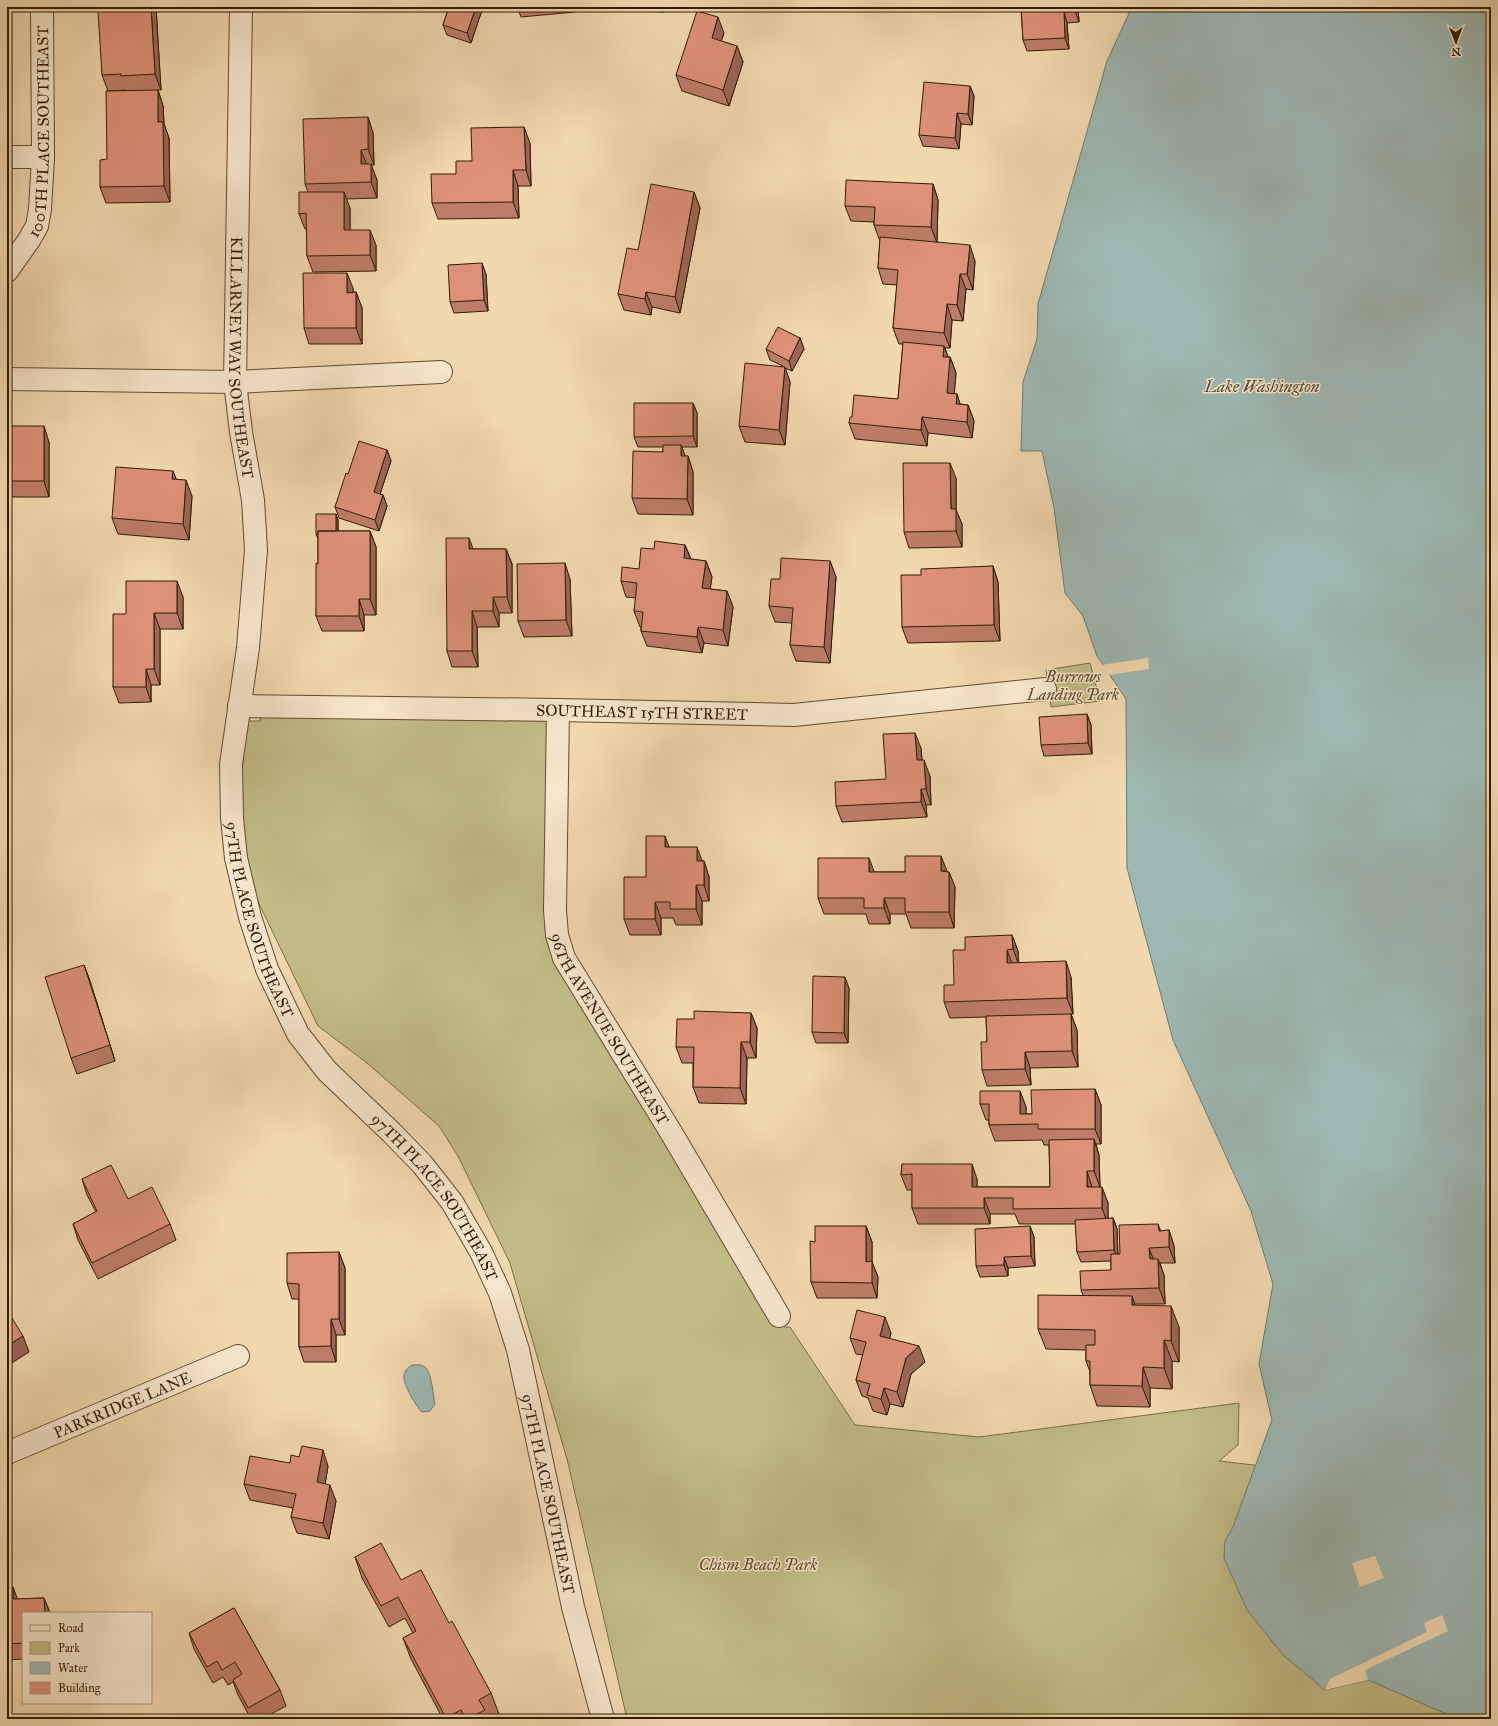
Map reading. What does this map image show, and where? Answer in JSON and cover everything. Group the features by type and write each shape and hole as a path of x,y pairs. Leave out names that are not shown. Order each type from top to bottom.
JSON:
{"street":[{"name":"100TH PLACE SOUTHEAST","path":"7,271 29,240 36,226 40,209 43,157 42,7"},
{"name":"KILLARNEY WAY SOUTHEAST","path":"239,706 248,648 256,550 253,500 235,382 241,7"},
{"path":"7,157 43,157"},
{"path":"7,379 235,382 441,372"},
{"name":"SOUTHEAST 15TH STREET","path":"239,706 794,715 1045,689"},
{"name":"97TH PLACE SOUTHEAST","path":"239,706 231,764 232,818 236,858 250,917 267,969 298,1034 326,1071 412,1154 452,1202 481,1252 500,1293 518,1350 573,1608 603,1719"},
{"name":"96TH AVENUE SOUTHEAST","path":"558,710 555,910 557,935 564,958 571,972 672,1134 779,1316"},
{"name":"PARKRIDGE LANE","path":"7,1453 238,1356"}],"green space":[{"name":"Burrows Landing Park","path":"1090,663 1100,701 1051,707 1046,670"},
{"name":"Chism Beach Park","path":"261,710 558,710 557,935 784,1327 790,1327 855,1425 979,1437 1239,1403 1238,1445 1219,1461 1262,1466 1491,1719 627,1719 567,1459 510,1263 458,1156 439,1126 367,1063 318,1026 236,856 246,721 260,721"}],"water":[{"name":"Lake Washington","path":"1132,7 1491,7 1491,1719 1458,1719 1368,1680 1325,1690 1283,1655 1247,1610 1224,1558 1225,1541 1233,1527 1272,1420 1259,1364 1273,1284 1251,1211 1173,1040 1127,868 1126,699 1097,656 1083,616 1065,593 1054,508 1042,451 1021,451 1023,382 1037,339 1038,304 1107,61"},
{"path":"412,1365 425,1367 429,1374 435,1404 430,1411 422,1412 420,1410 405,1383 405,1372"}],"pier":[{"path":"1148,658 1149,669 1108,675 1101,665"},
{"path":"1375,1556 1384,1578 1360,1587 1352,1563"},
{"path":"1442,1615 1448,1631 1365,1670 1368,1680 1325,1690 1330,1679 1427,1632 1424,1623"}],"building":[{"path":"103,7 151,7 155,74 121,76 121,74 102,75 98,11 103,11"},
{"path":"449,7 476,7 467,33 443,25"},
{"path":"1021,7 1075,7 1075,11 1064,12 1065,38 1023,40"},
{"path":"697,11 718,17 712,38 737,46 723,90 676,75"},
{"path":"924,82 970,86 968,114 957,113 955,138 919,135"},
{"path":"158,90 158,122 163,122 164,186 100,187 100,160 107,159 106,91"},
{"path":"368,117 368,149 361,150 361,164 371,164 371,182 305,184 303,119"},
{"path":"524,127 526,170 513,170 513,202 432,203 431,174 456,174 456,161 472,161 471,128"},
{"path":"846,180 933,184 931,227 874,225 875,207 845,206"},
{"path":"651,184 694,192 675,297 646,292 645,299 618,294 627,248 638,250"},
{"path":"299,192 344,192 344,230 370,230 370,255 307,256 306,213 299,214"},
{"path":"880,237 970,245 967,274 960,274 957,305 947,304 944,333 893,328 898,270 878,268"},
{"path":"482,263 484,300 450,302 448,265"},
{"path":"303,273 347,273 347,293 356,292 356,328 304,328"},
{"path":"778,327 800,338 789,361 766,349"},
{"path":"903,342 944,346 943,357 950,357 947,393 957,394 956,404 968,405 967,422 922,417 921,430 849,423 850,417 852,417 854,395 898,399"},
{"path":"745,363 785,367 779,430 739,426"},
{"path":"634,403 693,403 693,436 634,437"},
{"path":"7,426 44,426 44,481 7,481"},
{"path":"359,441 387,450 374,492 383,495 375,520 335,507 346,473 348,474"},
{"path":"663,445 681,445 681,456 688,456 687,499 632,498 633,451 663,452"},
{"path":"903,463 950,463 951,509 956,509 956,531 904,532"},
{"path":"116,467 173,471 172,479 186,480 183,524 112,518"},
{"path":"316,514 336,514 336,531 318,531 318,534 316,534"},
{"path":"318,531 370,531 370,599 359,599 359,616 316,616 316,563 318,564"},
{"path":"446,538 469,538 469,549 506,549 507,597 493,597 493,611 472,611 472,651 447,651"},
{"path":"655,541 685,545 684,558 706,561 702,588 727,591 723,630 698,627 697,637 641,631 643,612 634,611 637,583 621,581 622,567 639,569 641,548 654,549"},
{"path":"781,558 830,561 824,647 790,645 793,608 769,606 771,579 780,579"},
{"path":"565,563 566,620 518,621 517,564"},
{"path":"993,566 994,625 902,627 901,575 921,575 921,569"},
{"path":"126,581 177,581 177,613 154,613 154,669 146,669 146,687 113,687 113,614 126,614"},
{"path":"1087,714 1088,743 1041,745 1039,717"},
{"path":"915,733 917,760 924,760 926,789 921,789 921,802 836,806 835,782 886,779 883,734"},
{"path":"646,836 665,836 665,847 697,847 697,861 704,861 704,885 696,885 696,909 670,909 670,902 655,902 655,919 624,919 624,877 646,877"},
{"path":"905,856 941,856 941,871 949,872 949,912 905,912 905,898 884,898 884,908 864,908 864,898 818,898 818,858 869,858 869,872 905,872"},
{"path":"1012,935 1013,949 1007,950 1007,963 1066,961 1067,998 944,1002 944,985 954,985 953,950 965,950 965,937"},
{"path":"84,965 110,1045 71,1058 45,977"},
{"path":"813,976 845,977 844,1033 812,1032"},
{"path":"694,1011 751,1013 750,1042 741,1042 740,1088 693,1087 694,1047 676,1047 677,1019 694,1019"},
{"path":"1071,1014 1072,1051 1025,1052 1025,1069 982,1070 981,1042 987,1042 986,1016"},
{"path":"1095,1089 1095,1129 1038,1129 1038,1124 989,1125 989,1104 980,1104 980,1091 1020,1091 1020,1114 1032,1114 1031,1090"},
{"path":"1094,1139 1094,1171 1087,1171 1087,1187 1102,1187 1102,1208 1013,1209 1013,1198 984,1198 984,1208 912,1208 912,1174 901,1175 902,1164 972,1164 972,1187 1050,1187 1049,1140"},
{"path":"111,1165 128,1199 152,1187 170,1224 92,1263 73,1224 97,1211 82,1179"},
{"path":"1113,1218 1114,1250 1077,1252 1075,1220"},
{"path":"1158,1224 1159,1231 1169,1230 1169,1247 1149,1248 1150,1259 1158,1259 1159,1288 1081,1290 1080,1271 1111,1270 1111,1254 1120,1254 1119,1225"},
{"path":"815,1226 866,1226 866,1262 872,1261 872,1283 811,1282 810,1241 815,1242"},
{"path":"1030,1226 1031,1256 1004,1257 1004,1265 976,1266 975,1229"},
{"path":"339,1252 339,1319 331,1319 331,1346 299,1347 299,1284 287,1283 287,1253"},
{"path":"1038,1295 1132,1296 1132,1305 1171,1306 1171,1341 1164,1340 1164,1368 1143,1367 1142,1386 1090,1385 1090,1361 1086,1361 1086,1345 1095,1345 1095,1330 1038,1329"},
{"path":"857,1310 885,1317 880,1336 919,1346 906,1358 897,1392 884,1388 881,1399 867,1395 870,1384 856,1380 866,1342 850,1338"},
{"path":"8,1312 23,1336 7,1346 7,1313"},
{"path":"302,1446 323,1450 317,1482 330,1485 323,1523 291,1517 296,1494 244,1484 250,1456 290,1463 291,1455 299,1457"},
{"path":"381,1543 401,1580 421,1570 449,1623 452,1621 491,1693 479,1700 485,1710 467,1719 461,1710 446,1718 403,1638 416,1631 398,1597 381,1606 355,1557"},
{"path":"7,1587 13,1587 13,1599 44,1598 45,1612 22,1612 22,1643 7,1644"},
{"path":"234,1608 280,1690 248,1708 233,1680 242,1674 235,1662 222,1670 217,1661 207,1667 189,1633"}]}
